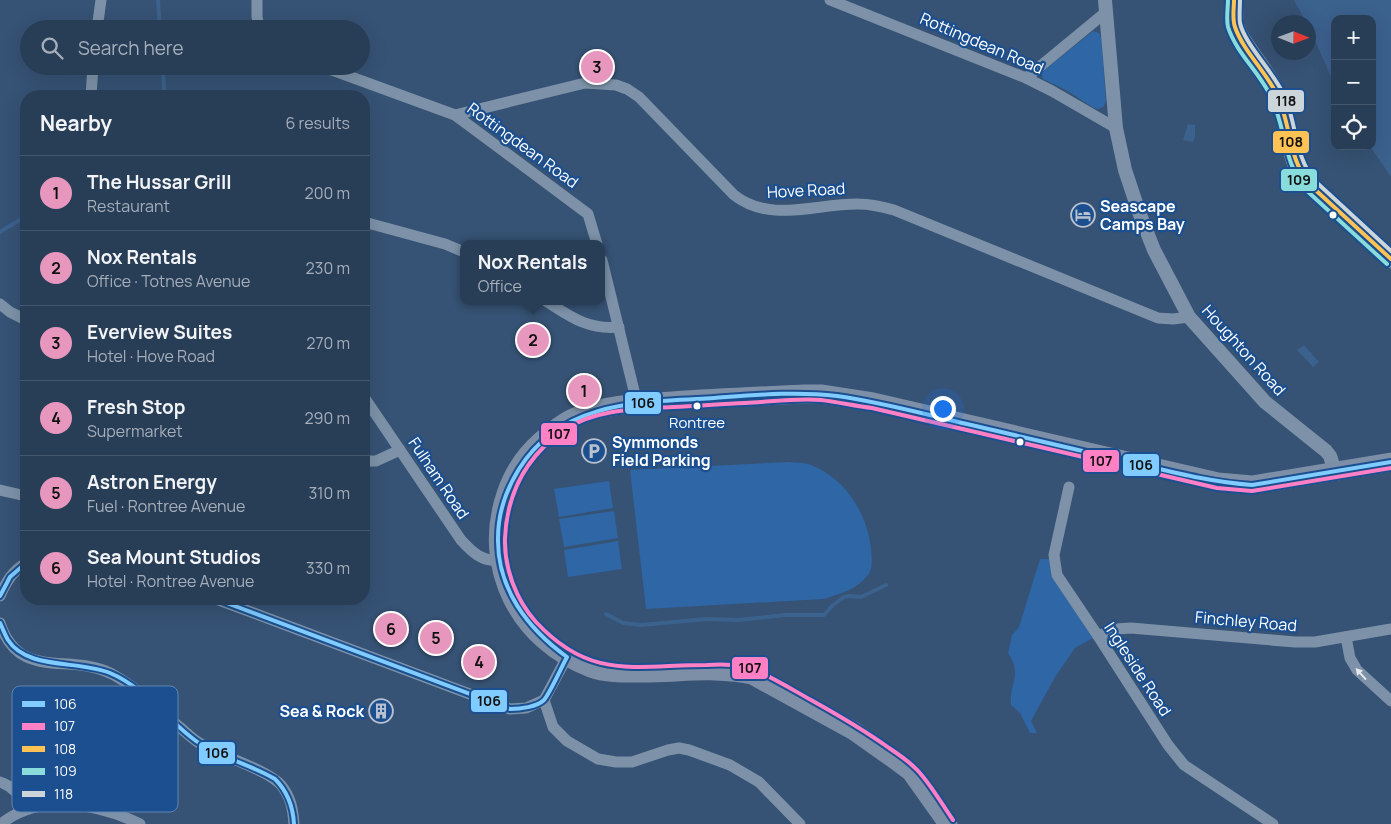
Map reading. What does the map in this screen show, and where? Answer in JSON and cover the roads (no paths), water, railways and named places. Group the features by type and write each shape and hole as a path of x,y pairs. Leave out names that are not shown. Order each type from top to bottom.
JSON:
{"main road":[{"path":"1234,0 1234,24 1238,34 1273,87 1280,101 1300,173 1310,185 1391,259"},
{"path":"948,824 911,772 854,731 752,675 734,671 713,670 622,673 592,668 568,658 539,636 513,602 505,584 497,542 503,503 516,472 527,455 553,430 574,417 595,410 636,404 821,394 882,404 1218,482 1252,485 1391,462"}],"street":[{"path":"98,20 101,0"},
{"path":"256,0 258,20"},
{"name":"Rottingdean Road","path":"830,0 1026,78 1052,90 1116,128"},
{"path":"1026,78 1105,6"},
{"name":"Houghton Road","path":"1105,6 1116,128 1125,170 1138,212 1154,250 1189,317 1266,402 1326,451 1330,456 1334,471"},
{"path":"91,90 92,75"},
{"name":"Rottingdean Road","path":"346,75 455,115 588,214 596,240"},
{"name":"Hove Road","path":"455,115 585,83 628,89 639,97 744,203 770,211 859,204 894,210 1158,318 1189,317"},
{"path":"370,224 446,244 460,250"},
{"path":"605,272 636,404"},
{"path":"0,304 20,317"},
{"path":"553,305 584,324 619,327"},
{"name":"Fulham Road","path":"370,406 461,540 474,554 487,560 499,560"},
{"path":"370,461 376,461 400,450"},
{"name":"Ingleside Road","path":"1068,487 1054,555 1054,566 1057,575 1168,745 1184,765 1273,824"},
{"path":"0,490 20,495"},
{"path":"0,596 12,573 20,567"},
{"path":"232,605 510,709 526,708 544,700 568,658"},
{"path":"0,623 7,640 23,656 35,661 94,666 132,686"},
{"name":"Finchley Road","path":"1098,636 1116,629 1131,628 1295,642 1315,642 1391,629"},
{"path":"1346,637 1350,658 1357,670 1391,701"},
{"path":"544,700 553,727 567,741 598,759 632,762 668,750 679,748 689,750 730,766 759,782 800,824"},
{"path":"178,726 198,743 273,778 288,795 292,806 294,824"},
{"path":"0,782 12,788"},
{"path":"1,824 21,812"},
{"path":"110,812 140,824"}],"waterway":[{"path":"158,0 159,20"},
{"path":"163,75 164,90"},
{"path":"0,232 20,220"},
{"path":"606,614 623,623 642,625 706,619 738,620 785,615 824,615 844,597 861,597 886,585"}],"place":[{"name":"Everview Suites","path":"597,67"},
{"name":"Seascape Camps Bay","path":"1083,215"},
{"name":"Nox Rentals","path":"533,340"},
{"name":"The Hussar Grill","path":"584,391"},
{"name":"Rontree","path":"697,406"},
{"name":"Symmonds Field Parking","path":"594,451"},
{"name":"Sea Mount Studios","path":"391,629"},
{"name":"Astron Energy","path":"436,638"},
{"name":"Fresh Stop","path":"479,662"},
{"name":"Sea & Rock","path":"381,711"}]}
